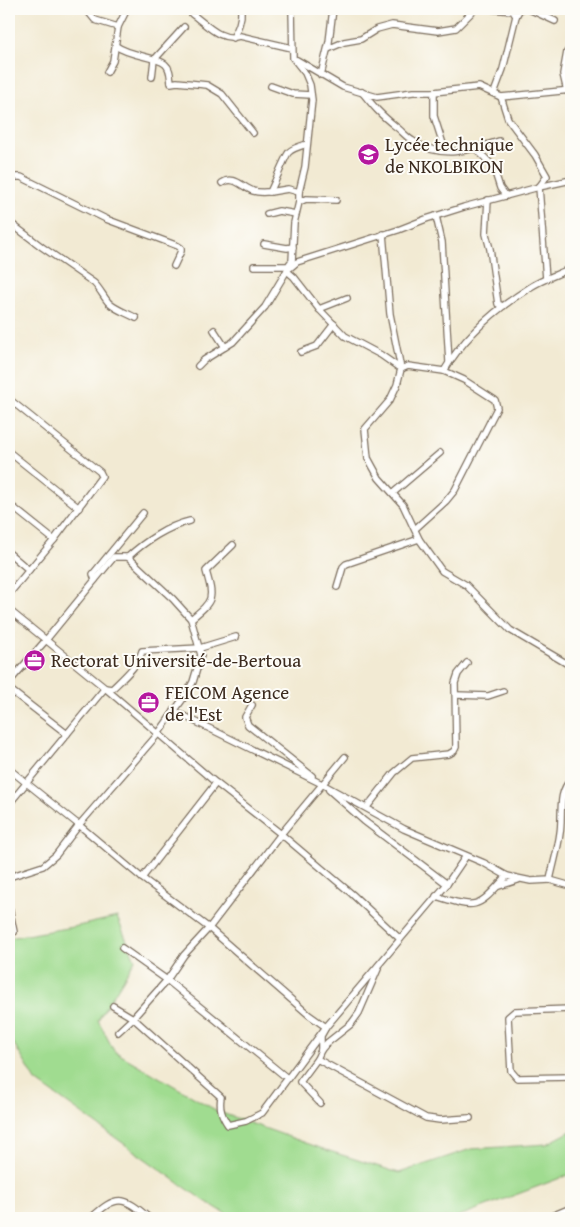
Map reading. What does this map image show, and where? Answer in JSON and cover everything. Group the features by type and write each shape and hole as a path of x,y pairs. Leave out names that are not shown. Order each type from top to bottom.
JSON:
{"street":[{"path":"86,9 94,20 118,27"},
{"path":"107,72 113,61 118,27 127,9"},
{"path":"233,38 239,27 242,15 241,9"},
{"path":"198,366 204,360 233,342 265,306 292,262 294,223 312,118 310,85 305,73 293,58 292,9"},
{"path":"321,75 328,48 333,9"},
{"path":"328,48 361,38 377,29 392,24 438,31 456,28 475,9"},
{"path":"491,9 513,11 516,16"},
{"path":"494,93 503,69 516,16 520,9"},
{"path":"529,9 555,21"},
{"path":"192,14 218,35 233,38 240,36 292,48"},
{"path":"152,77 154,60 184,27"},
{"path":"116,46 128,53 160,61 166,65 170,72 171,83 207,85 222,94 253,133"},
{"path":"293,58 342,87 377,97 412,92 434,92 479,87 501,97 516,94 569,91 563,74 567,52 571,51"},
{"path":"271,86 293,94 311,95"},
{"path":"362,92 376,111 412,140 432,150 453,152 499,141"},
{"path":"434,92 434,116 443,144 441,151"},
{"path":"501,97 508,119 535,155 546,176 539,187 546,279"},
{"path":"270,192 281,170 286,154 307,144"},
{"path":"476,148 493,166 500,188 506,196"},
{"path":"9,180 14,177 21,177 106,218 178,246 181,248 181,252 174,266"},
{"path":"222,183 227,180 233,180 253,191 270,192 288,189 299,192"},
{"path":"286,271 296,262 436,216 488,200 571,180"},
{"path":"299,202 306,200 336,200"},
{"path":"488,200 486,234 498,304 503,306"},
{"path":"268,214 279,211 296,214"},
{"path":"436,216 442,242 449,362"},
{"path":"9,222 94,283 101,289 108,302 113,306 136,318"},
{"path":"384,234 390,314 401,369 397,386 390,400 365,429 368,458 379,478 403,505 419,540 442,571 466,585 510,630 571,666"},
{"path":"264,244 288,248 293,247"},
{"path":"254,266 288,266 292,262"},
{"path":"444,371 449,362 474,332 494,312 529,288 571,268"},
{"path":"286,271 294,277 319,309 345,336 381,355 401,369"},
{"path":"319,309 347,298"},
{"path":"301,352 317,346 334,324"},
{"path":"214,330 225,347"},
{"path":"401,369 408,366 444,371 481,390 495,400 497,408 455,490 415,529"},
{"path":"9,400 100,472 102,476 54,540 9,594"},
{"path":"9,452 79,508"},
{"path":"393,493 440,453"},
{"path":"9,504 54,540"},
{"path":"95,580 93,574 143,513"},
{"path":"9,682 114,557 128,557 137,549 178,524 190,521"},
{"path":"337,587 346,564 419,540"},
{"path":"191,619 207,606 212,592 206,571 233,545"},
{"path":"9,553 29,570"},
{"path":"9,877 43,866 56,855 79,825 158,734 193,682 201,655 191,619 173,599 128,557"},
{"path":"9,610 105,688 216,783 281,834 352,894 400,939"},
{"path":"105,688 112,689 127,674 142,652 200,648 236,637"},
{"path":"367,807 405,762 412,758 449,754 454,751 456,747 455,683 467,662"},
{"path":"9,804 105,688"},
{"path":"9,689 66,734"},
{"path":"456,695 488,696 503,691"},
{"path":"252,705 245,717 248,725 322,784 364,821 446,884"},
{"path":"174,711 367,807 404,829 484,862 506,876 518,880 550,880 571,886"},
{"path":"118,1032 167,980 184,955 209,928 281,834 345,757"},
{"path":"9,769 142,878 209,928 326,1028"},
{"path":"550,880 560,835 563,792 571,780"},
{"path":"142,878 216,783"},
{"path":"112,1006 133,1018 221,1097 219,1106 228,1126 246,1121 262,1113 326,1028 446,884 466,856"},
{"path":"436,896 474,905 483,901 506,876"},
{"path":"497,887 518,880"},
{"path":"9,907 14,932"},
{"path":"321,1050 351,1024 359,1013 376,973 400,939"},
{"path":"122,948 167,980 287,1078"},
{"path":"571,1010 515,1011 508,1017 511,1071 517,1078 571,1077"},
{"path":"320,1102 300,1082 318,1059 321,1050 321,1036 326,1028"},
{"path":"318,1059 426,1118 440,1120 470,1118"},
{"path":"91,1218 111,1202 120,1200 131,1204 148,1218"},
{"path":"547,1218 571,1208"}],"green space":[{"path":"117,917 135,960 98,1020 114,1051 219,1112 323,1149 399,1173 471,1149 547,1144 571,1131 571,1174 454,1218 306,1218 301,1211 284,1218 233,1218 200,1198 36,1081 14,1044 9,1041 9,938"}],"place":[{"name":"Lycée technique de NKOLBIKON","path":"369,155"},
{"name":"Rectorat Université-de-Bertoua","path":"35,660"},
{"name":"FEICOM Agence de l'Est","path":"149,703"}]}
